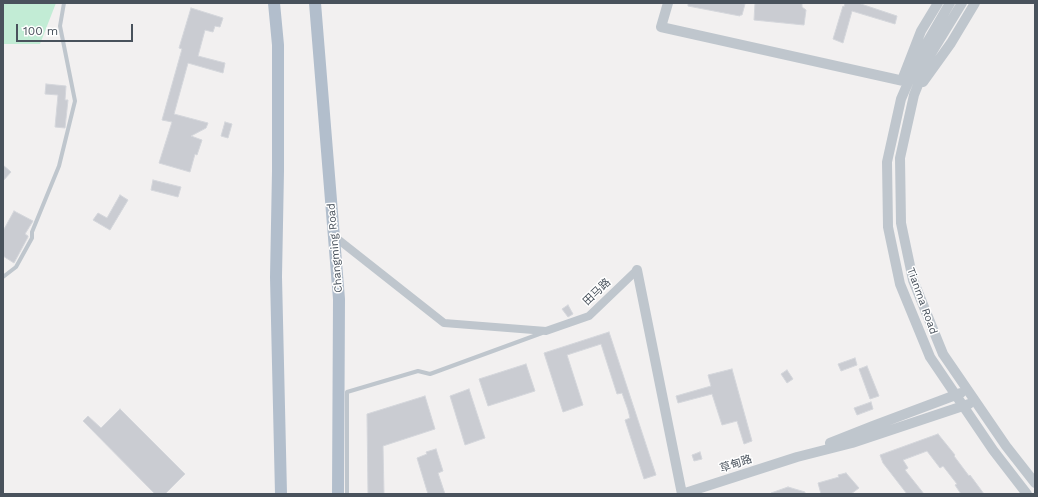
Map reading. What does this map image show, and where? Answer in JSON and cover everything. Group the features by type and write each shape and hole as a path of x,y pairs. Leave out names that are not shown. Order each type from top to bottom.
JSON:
{"main road":[{"path":"274,3 278,45 276,277 281,494"},
{"name":"Changming Road","path":"314,3 340,299 338,494"}],"street":[{"path":"668,3 661,27 905,81 921,31 938,3"},
{"name":"Tianma Road","path":"950,3 905,81 887,162 888,227 900,284 930,357 994,450 1027,494"},
{"name":"Tianma Road","path":"962,3 929,57 914,95 900,158 901,223 913,280 943,354 1006,446 1035,484"},
{"path":"914,95 952,43 975,3"},
{"path":"335,237 444,323 546,331"},
{"path":"637,270 682,494"},
{"name":"田马路","path":"546,331 589,316 637,270"},
{"path":"797,457 856,432 968,390"},
{"path":"797,457 852,443 976,402"},
{"name":"草甸路","path":"682,494 797,457"}],"lane":[{"path":"3,277 16,267 32,238 32,232 59,166 75,101 60,26 64,3"},
{"path":"347,494 347,392 418,371 430,374 546,331"}],"green space":[{"path":"3,3 56,3 40,44 3,44"}],"building":[{"path":"688,3 745,4 742,15 740,16 688,6"},
{"path":"755,3 802,3 802,7 806,10 804,25 754,20"},
{"path":"845,3 858,3 897,16 895,24 852,11 843,43 833,39"},
{"path":"191,8 223,18 220,27 215,26 213,32 205,30 198,56 225,63 223,73 188,63 174,114 208,123 206,128 191,136 202,140 197,155 195,154 190,172 159,163 172,122 162,120 182,49 179,48"},
{"path":"46,84 66,86 65,100 68,100 65,128 55,127 58,95 45,94"},
{"path":"225,122 232,124 228,138 221,136"},
{"path":"3,165 11,172 3,181"},
{"path":"153,180 181,187 178,197 151,190"},
{"path":"120,195 128,200 110,230 93,220 98,213 107,218"},
{"path":"14,211 33,221 25,234 28,237 14,263 3,256 3,231"},
{"path":"568,305 573,314 568,317 562,309"},
{"path":"609,332 656,475 644,479 625,420 630,418 628,410 622,393 617,394 601,344 567,355 583,405 563,412 544,353"},
{"path":"855,358 857,365 841,371 838,364"},
{"path":"526,364 535,391 488,406 479,379"},
{"path":"867,366 879,396 870,399 859,369"},
{"path":"732,369 752,441 744,444 737,421 722,425 712,394 678,403 676,396 711,386 708,375"},
{"path":"787,370 793,379 787,383 781,374"},
{"path":"469,389 485,438 465,445 450,396"},
{"path":"425,396 435,429 383,446 384,494 368,494 367,414"},
{"path":"871,402 873,409 857,415 854,408"},
{"path":"120,409 185,474 165,494 155,494 83,421 88,416 101,428"},
{"path":"938,434 984,494 961,494 955,485 957,484 943,466 940,468 927,451 903,460 908,468 905,470 924,494 907,494 883,463 880,455"},
{"path":"436,449 443,471 438,473 445,494 428,494 417,458 427,454 426,452"},
{"path":"700,452 702,459 694,461 692,455"},
{"path":"846,473 859,488 851,494 821,494 818,483 839,477 838,475"},
{"path":"788,487 805,492 805,494 771,494 771,493"}]}
